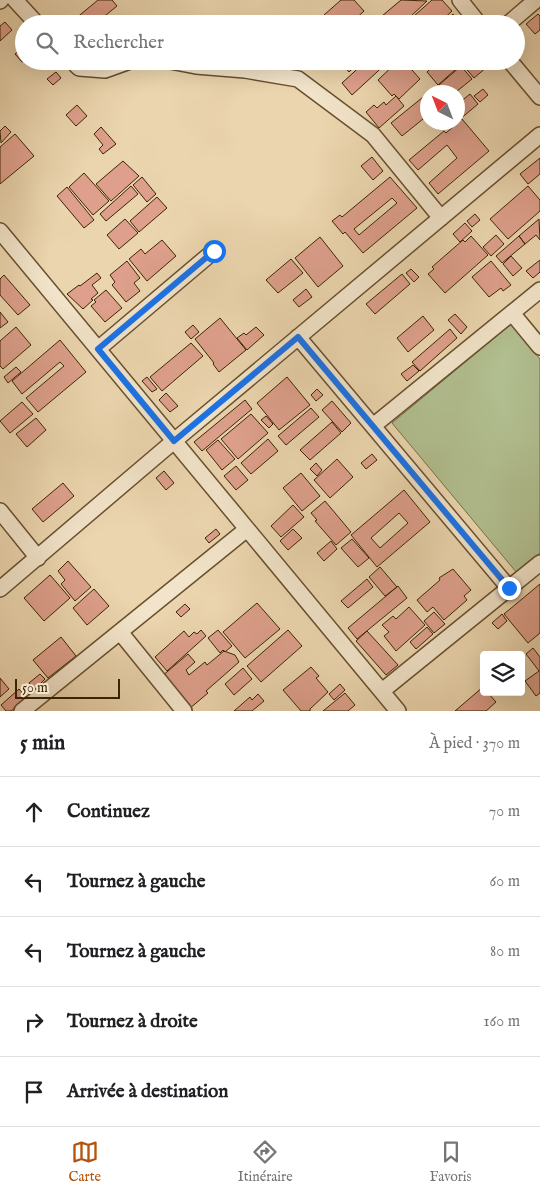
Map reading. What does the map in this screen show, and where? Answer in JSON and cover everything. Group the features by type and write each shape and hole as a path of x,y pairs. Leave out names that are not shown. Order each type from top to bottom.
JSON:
{"street":[{"path":"15,0 29,15"},
{"path":"460,0 472,15"},
{"path":"518,15 536,0"},
{"path":"245,70 298,79 374,135 441,218"},
{"path":"518,70 540,97"},
{"path":"0,589 540,135"},
{"path":"0,231 398,711"},
{"path":"98,349 214,251"},
{"path":"373,426 540,290"},
{"path":"512,313 540,347"},
{"path":"298,337 509,588"},
{"path":"0,512 38,558"},
{"path":"22,711 247,529"},
{"path":"382,691 540,562"},
{"path":"120,632 184,711"}],"green space":[{"path":"511,324 540,359 540,553 517,573 392,423"}],"building":[{"path":"98,0 112,0 117,6 106,15 80,15"},
{"path":"341,0 354,0 364,11 360,15 324,15"},
{"path":"401,0 427,1 412,15 383,15"},
{"path":"432,0 442,0 452,11 448,15 415,15"},
{"path":"538,14 540,16 540,30 535,34 526,24"},
{"path":"5,22 12,30 0,41 0,26"},
{"path":"356,70 379,70 352,95 342,83"},
{"path":"389,70 412,70 420,79 399,99 394,94 392,96 378,80"},
{"path":"429,70 455,70 438,85 427,72"},
{"path":"456,70 464,70 472,79 465,85 439,85"},
{"path":"467,70 483,70 474,78"},
{"path":"56,72 61,78 53,85 47,79"},
{"path":"483,89 488,95 480,102 474,96"},
{"path":"470,94 478,104 465,115 465,98"},
{"path":"396,96 404,106 379,128 366,112 374,105 377,108 384,102 386,105"},
{"path":"420,99 420,121 402,136 391,123"},
{"path":"77,105 87,116 76,126 66,115"},
{"path":"465,123 489,151 438,194 429,183 457,158 447,145 418,170 409,160 444,131 446,133 449,130 465,130"},
{"path":"5,126 11,132 1,143 0,131"},
{"path":"101,127 116,144 103,154 99,149 103,145 94,134"},
{"path":"15,134 34,156 0,184 0,147"},
{"path":"372,157 383,171 373,180 361,166"},
{"path":"540,158 540,174 528,184 520,174"},
{"path":"123,161 139,176 111,201 96,184"},
{"path":"84,173 109,201 93,215 69,187"},
{"path":"142,177 156,194 147,202 133,185"},
{"path":"390,177 417,208 363,253 345,232 343,234 332,221 340,215 342,217","holes":["392,198 397,203 359,235 354,229"]},
{"path":"131,186 138,194 106,221 100,214"},
{"path":"528,186 540,200 540,211 508,239 490,219"},
{"path":"67,187 94,220 84,228 57,196"},
{"path":"157,197 167,208 139,232 130,221"},
{"path":"475,214 480,220 472,227 467,221"},
{"path":"125,219 138,233 119,249 107,235"},
{"path":"539,219 540,240 536,235 525,244 519,236"},
{"path":"465,223 472,231 460,242 453,234"},
{"path":"496,235 504,244 491,256 483,247"},
{"path":"471,236 488,255 445,293 428,274 434,269 432,267 463,240 465,242"},
{"path":"519,236 525,244 502,263 496,256"},
{"path":"320,237 343,266 318,287 295,258"},
{"path":"162,240 176,256 147,281 129,259 141,249 145,254"},
{"path":"511,256 522,268 513,276 503,264"},
{"path":"291,259 303,273 278,293 266,280"},
{"path":"540,260 540,272 533,278 526,271"},
{"path":"127,261 140,278 134,283 140,291 126,302 112,285 115,282 110,275"},
{"path":"491,261 511,285 503,291 501,288 489,297 472,277"},
{"path":"411,269 419,277 414,282 406,273"},
{"path":"97,273 101,278 92,285 98,293 83,309 67,294"},
{"path":"402,274 410,284 375,314 366,304"},
{"path":"4,275 30,305 18,315 0,295 0,279"},
{"path":"306,289 312,297 299,307 293,300"},
{"path":"106,290 122,308 105,322 91,306 96,302 94,300"},
{"path":"0,312 8,322 0,328"},
{"path":"455,314 467,327 461,334 448,320"},
{"path":"423,316 434,330 408,352 397,338"},
{"path":"220,318 246,350 219,372 195,339"},
{"path":"193,325 199,332 191,339 185,332"},
{"path":"16,327 31,345 3,369 0,366 0,341"},
{"path":"256,327 264,335 247,350 237,338 244,333 246,335"},
{"path":"450,329 457,338 420,371 412,362"},
{"path":"60,340 86,372 38,412 26,398 64,366 60,362 22,394 12,381"},
{"path":"191,343 203,356 162,391 150,377"},
{"path":"413,365 419,371 407,381 401,374"},
{"path":"16,367 21,372 8,383 4,377"},
{"path":"147,377 157,389 152,392 142,381"},
{"path":"287,377 310,405 279,430 257,403"},
{"path":"317,389 323,395 316,401 311,395"},
{"path":"166,393 178,406 170,412 159,400"},
{"path":"245,400 252,409 202,451 194,442"},
{"path":"332,401 351,423 342,432 322,410"},
{"path":"22,402 33,414 10,433 0,421"},
{"path":"311,408 319,417 286,445 278,436"},
{"path":"251,414 268,433 238,459 221,439"},
{"path":"266,416 273,424 269,428 261,420"},
{"path":"36,418 46,430 27,447 16,434"},
{"path":"332,422 341,433 310,460 300,450"},
{"path":"268,439 278,451 251,474 241,463"},
{"path":"218,440 235,459 222,470 206,450"},
{"path":"372,454 377,460 366,469 361,463"},
{"path":"337,459 353,477 330,498 314,480"},
{"path":"316,463 322,470 317,476 310,469"},
{"path":"236,466 248,480 236,490 224,476"},
{"path":"164,471 174,483 166,490 156,478"},
{"path":"301,473 320,496 302,511 283,488"},
{"path":"63,483 74,496 43,522 32,509"},
{"path":"404,490 430,522 377,567 351,535","holes":["399,513 408,523 380,548 371,538"]},
{"path":"325,501 351,532 336,545 315,521 317,520 311,513"},
{"path":"293,505 304,517 281,537 271,526"},
{"path":"216,529 220,534 209,543 205,538"},
{"path":"293,529 302,538 288,550 280,541"},
{"path":"352,539 369,558 358,567 341,548"},
{"path":"331,541 337,549 324,561 317,553"},
{"path":"68,561 91,587 75,601 61,584 65,580 58,571"},
{"path":"380,567 397,587 385,596 369,577"},
{"path":"453,569 471,590 464,596 467,600 444,620 433,607 427,612 417,600 440,580 439,578"},
{"path":"50,575 70,598 44,621 24,598"},
{"path":"367,579 373,587 348,608 341,601"},
{"path":"540,584 540,633 528,643 504,614"},
{"path":"398,586 407,598 357,639 348,628"},
{"path":"94,589 109,606 87,625 73,608"},
{"path":"257,603 280,629 245,658 223,632"},
{"path":"185,604 190,609 181,617 176,612"},
{"path":"409,607 425,625 396,651 384,636 389,632 382,625 393,616 396,619"},
{"path":"434,612 445,624 434,633 424,621"},
{"path":"502,614 507,621 498,629 492,623"},
{"path":"427,627 433,634 416,649 410,642"},
{"path":"201,630 206,636 167,671 155,657 184,631 189,637 194,632 197,634"},
{"path":"218,630 232,646 225,652 223,650 220,653 208,638"},
{"path":"288,630 302,646 261,682 247,666"},
{"path":"367,631 398,665 386,675 356,641"},
{"path":"61,637 76,656 48,678 33,660"},
{"path":"533,648 540,657 540,693 536,696 525,681 539,671 526,654"},
{"path":"224,651 235,655 239,662 189,709 161,677 188,654 195,662 186,670 189,675 205,662 207,665"},
{"path":"311,667 319,676 316,678 328,692 310,711 301,711 283,690"},
{"path":"243,668 252,679 234,695 225,684"},
{"path":"40,674 45,679 35,689 29,683"},
{"path":"0,678 9,689 0,697"},
{"path":"340,684 345,690 334,700 329,694"},
{"path":"19,689 27,698 11,711 6,711 1,705"},
{"path":"480,690 480,696 491,696 496,702 486,711 455,711"},
{"path":"345,693 355,705 348,711 323,711"},
{"path":"258,694 264,701 252,711 234,711 250,697 252,700"}],"route":[{"path":"214,251 98,349 174,441 298,337 509,588"}]}
